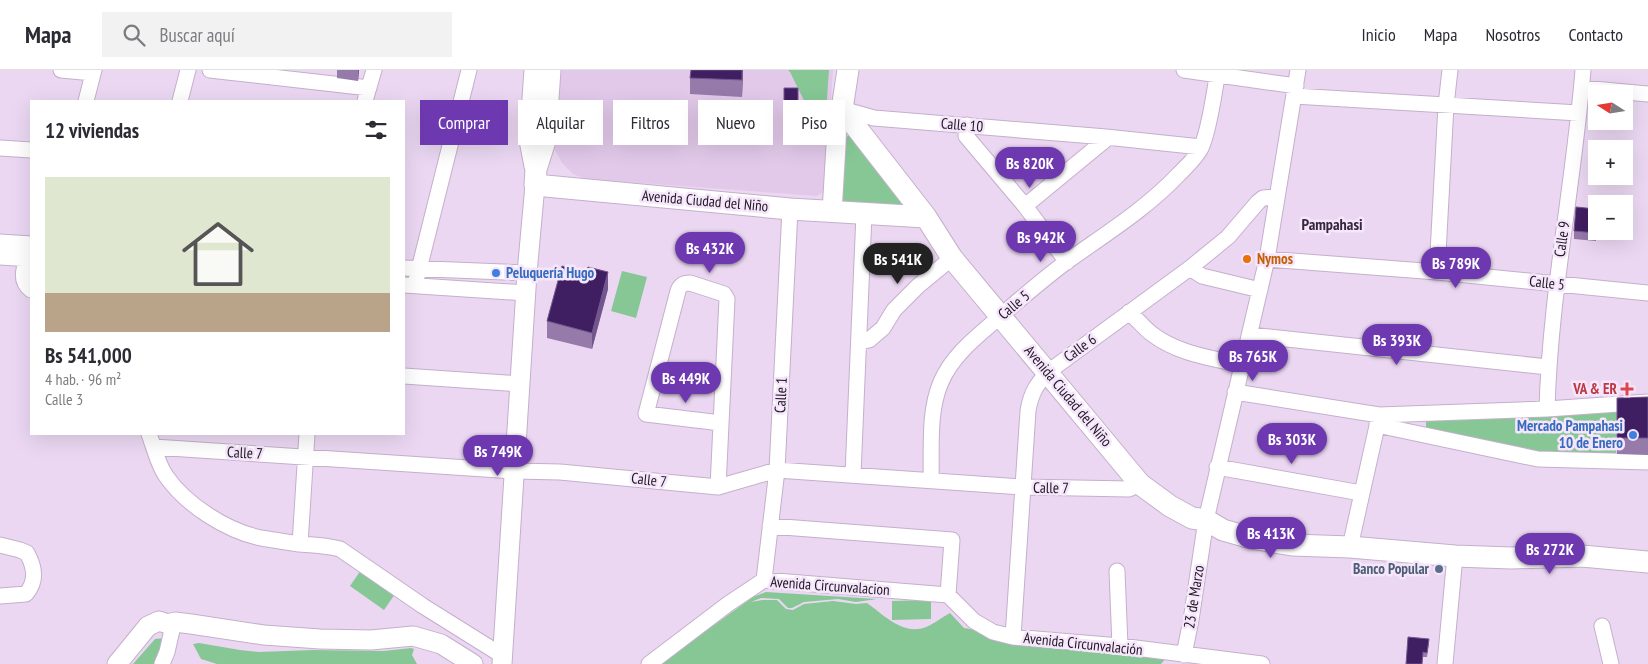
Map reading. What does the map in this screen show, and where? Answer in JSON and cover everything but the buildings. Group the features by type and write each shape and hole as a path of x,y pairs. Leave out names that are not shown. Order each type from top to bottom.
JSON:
{"main road":[{"path":"535,70 530,140 535,177"},
{"path":"535,177 545,141 550,70"},
{"path":"843,100 848,70"},
{"path":"845,113 926,218"},
{"name":"Avenida Ciudad del Niño","path":"535,177 790,209 926,218 952,258 1140,484 1170,506 1192,518 1206,520 1223,530 1251,538 1292,545 1350,547 1455,556 1511,558 1582,556 1648,562"}],"street":[{"path":"61,70 94,72 86,100"},
{"path":"180,100 188,70"},
{"path":"210,70 367,95 374,70"},
{"path":"468,70 411,269 409,285 526,293"},
{"path":"1184,70 1218,72 1295,91 1446,105 1579,113"},
{"name":"23 de Marzo","path":"1184,655 1206,520 1217,467 1267,259 1298,70"},
{"path":"1437,272 1446,105 1450,70"},
{"name":"Calle 9","path":"1547,409 1548,367 1556,284 1584,70"},
{"name":"Calle 5","path":"932,480 932,424 940,384 947,369 968,345 1000,316 1067,262 1162,193 1193,160 1201,147 1209,120 1218,72"},
{"path":"1582,88 1648,94"},
{"name":"Calle 10","path":"845,110 874,118 1106,137 1201,147"},
{"path":"967,125 966,136 1025,206 1067,262"},
{"path":"1025,206 1104,141 1106,137"},
{"path":"832,212 836,145"},
{"path":"0,148 30,150"},
{"path":"502,660 535,177"},
{"name":"Calle 6","path":"1013,637 1028,411 1030,398 1035,386 1048,372 1190,268 1228,237 1263,198 1277,197"},
{"name":"Calle 1","path":"764,580 777,470 790,209"},
{"path":"853,474 864,214"},
{"path":"0,242 30,254"},
{"path":"0,257 30,254"},
{"path":"30,254 23,278 25,285 30,289"},
{"path":"859,342 870,340 883,328 894,310 918,286 952,258"},
{"name":"Calle 5","path":"1267,259 1437,272 1648,293"},
{"path":"1190,268 1202,276 1260,290"},
{"path":"411,269 527,273"},
{"path":"718,487 727,299 724,294 690,283 682,284 678,291 646,414 721,423"},
{"path":"1130,312 1153,334 1170,345 1186,352 1242,364"},
{"path":"1250,335 1548,367"},
{"path":"405,376 521,384"},
{"path":"1236,392 1378,420 1538,459 1648,462"},
{"path":"1378,420 1648,402"},
{"path":"1350,547 1378,420"},
{"path":"300,544 307,435"},
{"path":"152,441 166,475 181,493 219,522 234,530 259,537 300,544 326,545 340,549 502,660"},
{"name":"Calle 7","path":"152,441 305,456 569,473 718,487 777,470 1023,487 1129,489 1140,484"},
{"path":"1217,467 1361,493"},
{"path":"770,526 952,540 948,595"},
{"path":"0,545 27,553 33,567 34,577 32,587 26,594 0,596"},
{"path":"1445,664 1455,556"},
{"path":"1117,571 1120,646"},
{"name":"Avenida Circunvalacion","path":"648,664 728,604 764,580 948,595"},
{"name":"Avenida Circunvalación","path":"948,595 974,621 993,632 1013,637 1120,646 1262,664"},
{"path":"117,664 148,626 159,622 191,624 264,635 320,639 371,640 413,636 441,644 473,664"},
{"path":"162,664 172,630 168,624"},
{"path":"1602,626 1611,664"}],"shaded area":[{"path":"561,70 833,70 831,100 783,100 783,145 828,145 825,191 817,196 586,179 573,174 562,163 555,150 555,145 603,145 603,100 559,100"}],"green space":[{"path":"788,70 829,70 827,100 804,100"},
{"path":"849,136 901,203 899,206 842,202 839,198 845,137"},
{"path":"622,271 647,277 636,318 611,311"},
{"path":"1617,411 1616,456 1532,454 1426,431 1426,420"},
{"path":"361,570 395,594 384,610 350,586"},
{"path":"766,592 877,599 856,602 838,599 804,602 792,608 788,608 779,599 761,598 751,602 777,600 786,609 793,610 804,604 833,601 856,604 867,603 894,623 909,629 926,627 950,613 964,628 1054,644 1166,658 1161,664 660,664 753,597"},
{"path":"931,600 931,619 892,620 892,601"},
{"path":"165,638 157,664 133,664 155,639"},
{"path":"199,643 259,652 313,650 384,651 411,648 414,649 412,655 417,664 217,664 201,659 193,644"}],"place":[{"name":"Nymos","path":"1247,259"},
{"name":"Peluquería Hugo","path":"496,273"},
{"name":"VA & ER","path":"1627,389"},
{"name":"Mercado Pampahasi 10 de Enero","path":"1633,435"},
{"name":"Banco Popular","path":"1439,569"}],"district":[{"name":"Pampahasi","path":"1332,224"}]}
